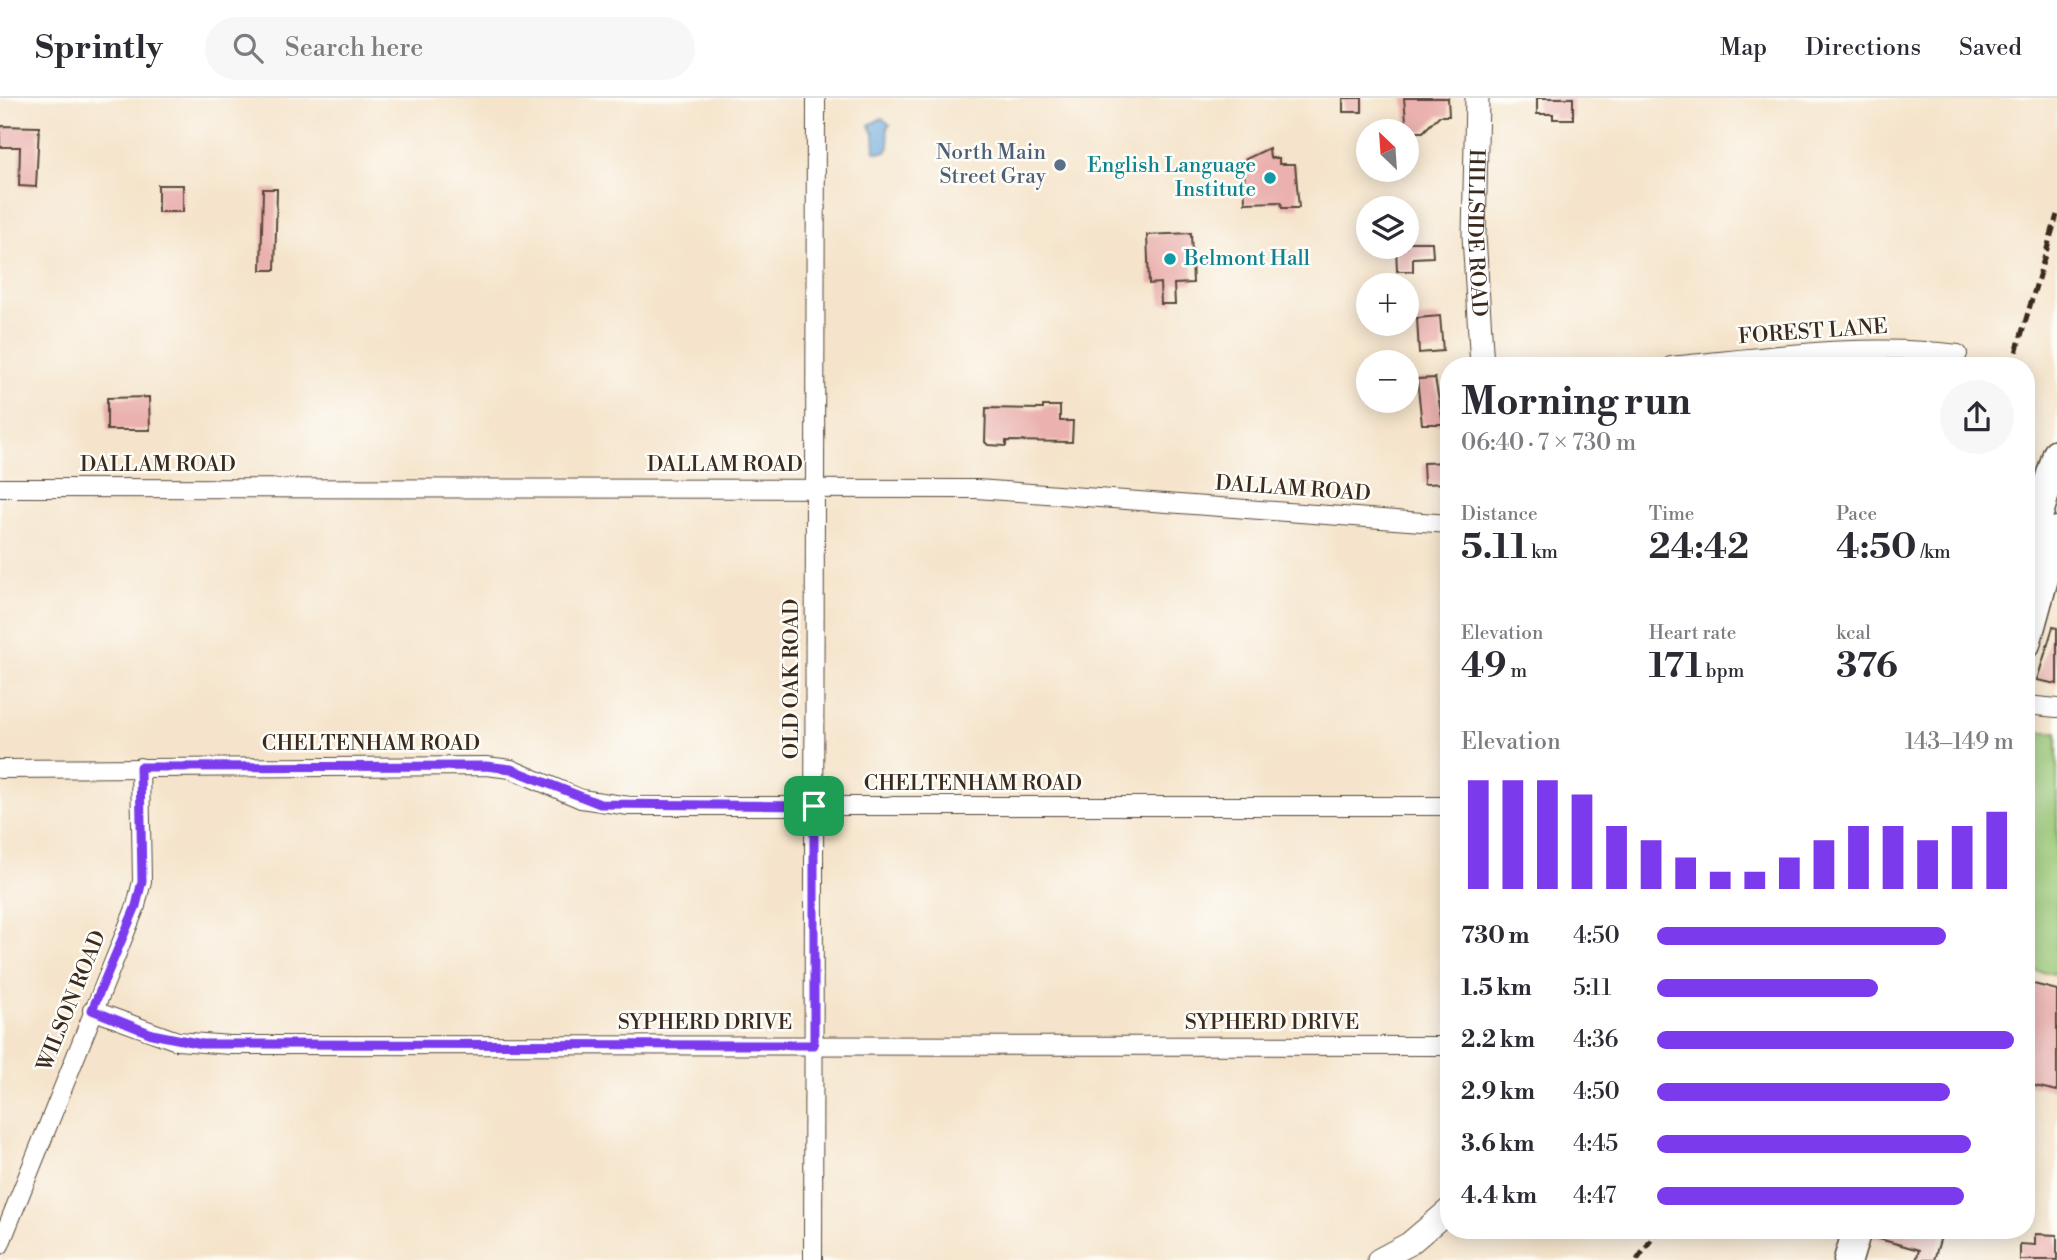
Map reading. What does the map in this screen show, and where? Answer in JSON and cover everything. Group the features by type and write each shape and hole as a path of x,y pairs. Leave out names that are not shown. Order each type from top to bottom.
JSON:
{"main road":[{"path":"2035,527 2057,454"},
{"path":"2035,611 2057,531"},
{"path":"1848,1260 1854,1239"}],"street":[{"name":"OLD OAK ROAD","path":"813,1260 816,98"},
{"name":"HILLSIDE ROAD","path":"1477,98 1474,247 1481,357"},
{"name":"FOREST LANE","path":"1769,357 1856,349 1917,349 1958,354"},
{"name":"DALLAM ROAD","path":"0,488 815,488 1014,491 1440,523"},
{"path":"2035,706 2057,708"},
{"name":"CHELTENHAM ROAD","path":"0,769 486,766 511,769 600,804 1440,806"},
{"name":"WILSON ROAD","path":"0,1245 92,1010 136,906 142,881 140,767"},
{"name":"SYPHERD DRIVE","path":"92,1010 152,1034 202,1044 1440,1046"},
{"path":"1379,1260 1409,1244 1440,1218"}],"green space":[{"path":"2035,732 2057,732 2057,974 2035,971"}],"water":[{"path":"882,118 890,125 887,127 889,147 886,152 875,152 874,134 869,125"}],"building":[{"path":"1343,98 1362,98 1362,112 1343,112"},
{"path":"1404,98 1448,98 1449,116 1439,116 1423,132 1419,132 1419,119 1406,119"},
{"path":"1537,98 1573,98 1573,119 1553,119 1553,114 1537,114"},
{"path":"0,126 39,127 36,187 19,186 20,147 0,147"},
{"name":"English Language Institute","path":"1269,148 1270,158 1279,158 1279,164 1295,164 1299,208 1282,208 1281,202 1245,203 1244,160"},
{"path":"158,185 183,185 183,212 158,212"},
{"path":"263,189 277,189 275,270 261,270"},
{"name":"Belmont Hall","path":"1191,233 1193,283 1174,284 1175,304 1161,304 1160,283 1149,284 1147,235"},
{"path":"1419,242 1432,242 1433,257 1419,258"},
{"path":"1396,259 1413,259 1413,271 1397,271"},
{"path":"1440,316 1443,351 1419,353 1419,318"},
{"path":"1435,378 1440,424 1422,424 1419,379"},
{"path":"149,397 150,430 107,430 107,398"},
{"path":"1043,406 1060,406 1060,421 1073,421 1072,442 1006,441 1006,446 988,445 985,442 986,408 1043,409"},
{"path":"1440,462 1440,483 1424,484 1423,463"},
{"path":"2053,627 2057,628 2057,684 2037,680"},
{"path":"2035,984 2057,990 2057,1091 2035,1086"},
{"path":"2035,1234 2057,1235 2057,1260 2020,1260 2020,1244 2035,1245"},
{"path":"1879,1239 1940,1239 1934,1260 1916,1260 1919,1250"}],"railway":[{"path":"2015,357 2057,215"},
{"path":"1637,1260 1652,1239"}],"place":[{"name":"North Main Street Gray","path":"1060,165"},
{"name":"English Language Institute","path":"1270,178"},
{"name":"Belmont Hall","path":"1170,259"}],"route":[{"path":"486,766 511,769 581,799 600,804 814,806 814,1045 202,1044 152,1034 92,1010 136,906 142,881 140,767 486,766"}]}
